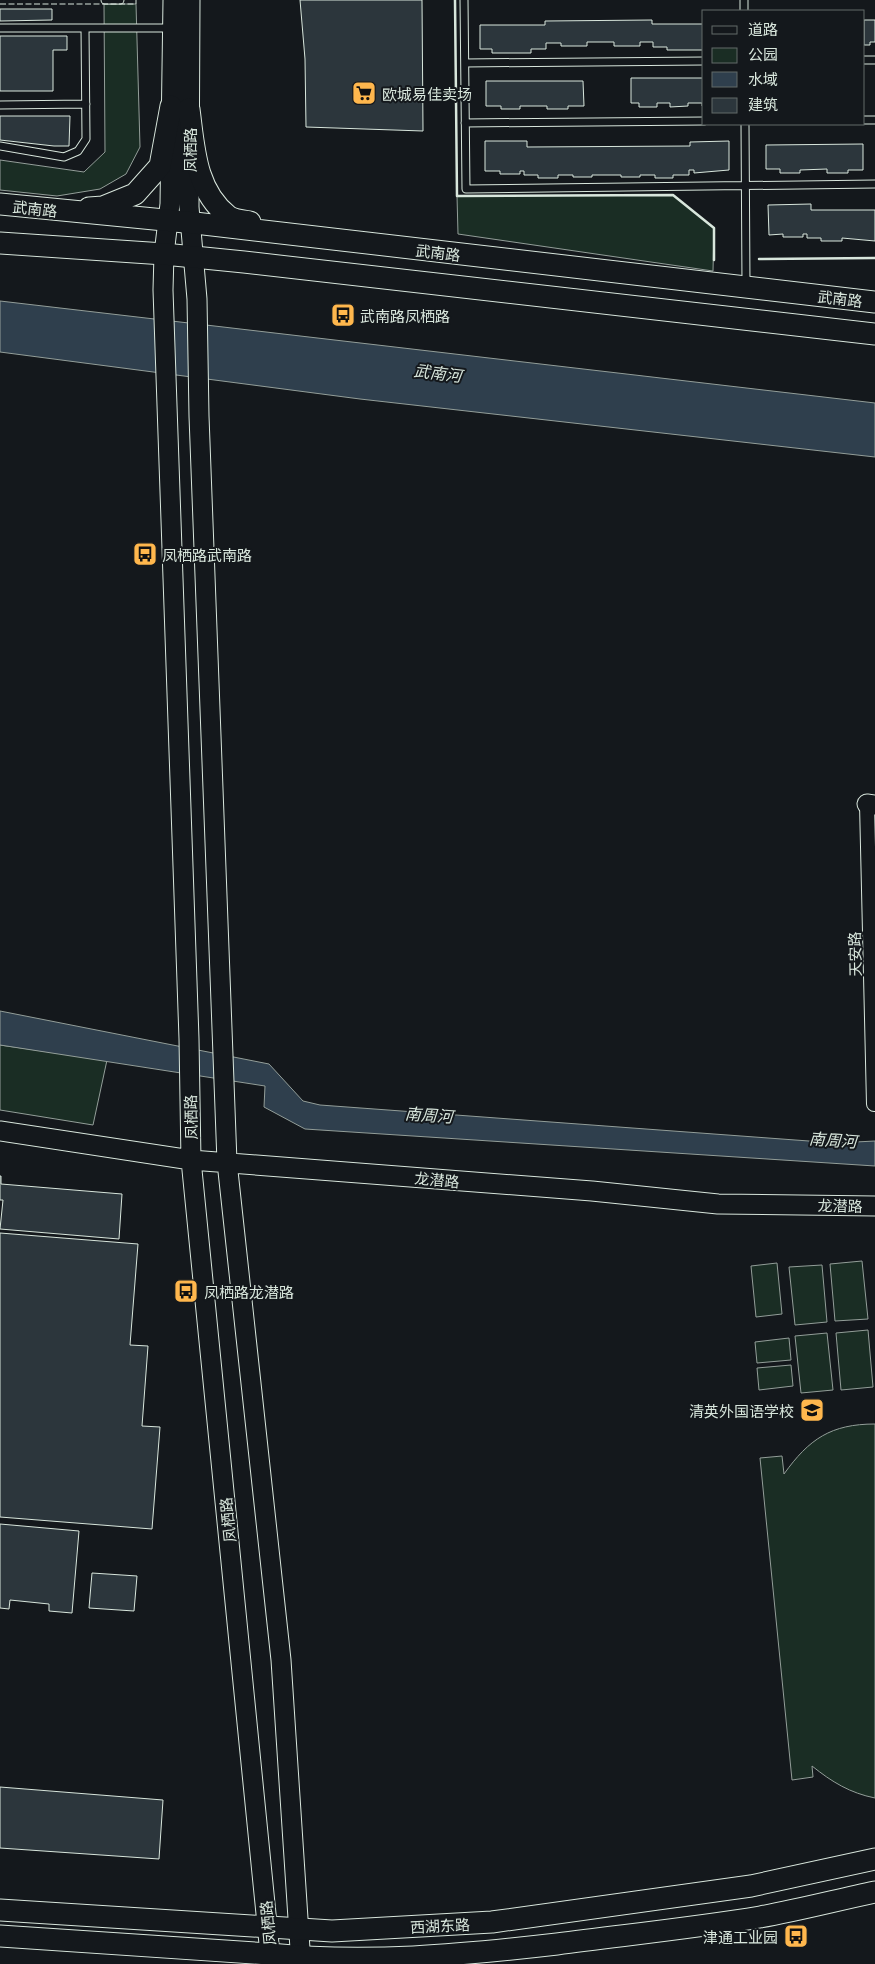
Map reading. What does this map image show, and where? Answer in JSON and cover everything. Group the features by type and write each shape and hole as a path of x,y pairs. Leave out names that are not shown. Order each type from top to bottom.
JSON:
{"main road":[{"name":"凤栖路","path":"173,0 172,28 197,299 199,416 222,1080 227,1162 281,1660 301,1961"},
{"name":"凤栖路","path":"190,0 164,254 163,290 189,1039 191,1160 270,1959"},
{"path":"57,210 103,207 136,194 160,166 180,108"},
{"path":"180,108 207,192 229,217 301,236"},
{"name":"武南路","path":"0,204 190,223 875,302"},
{"name":"武南路","path":"0,243 34,247 193,257 875,334"},
{"name":"龙潜路","path":"0,1131 191,1160 592,1191 718,1204 875,1206"},
{"name":"西湖东路","path":"0,1910 332,1931 492,1922 751,1886 875,1859"},
{"name":"西湖东路","path":"0,1936 301,1961 374,1959 493,1951 761,1916 875,1892"}],"street":[{"name":"天安路","path":"871,805 874,1104"}],"lane":[{"path":"105,0 120,0"},
{"path":"464,0 466,189 875,184"},
{"path":"0,28 172,28"},
{"path":"0,146 64,157 78,151 86,139 85,28"},
{"path":"465,63 702,61"},
{"path":"0,105 86,104"},
{"path":"465,123 702,121"},
{"path":"745,125 746,287"}],"green space":[{"path":"104,4 136,4 140,147 126,174 100,189 57,196 0,190 0,160 84,172 105,152"},
{"path":"673,195 714,228 713,271 458,234 457,196"},
{"path":"0,1045 107,1060 93,1125 0,1110"},
{"path":"862,1261 868,1319 835,1321 830,1264"},
{"path":"777,1263 782,1314 756,1317 751,1266"},
{"path":"822,1265 827,1322 795,1325 789,1267"},
{"path":"868,1330 873,1387 841,1390 836,1333"},
{"path":"827,1333 833,1390 801,1393 795,1336"},
{"path":"789,1338 791,1360 757,1363 755,1342"},
{"path":"791,1365 793,1386 759,1390 757,1368"},
{"path":"875,1424 875,1798 842,1786 812,1766 813,1777 792,1780 760,1458 782,1456 784,1474 803,1451 822,1436 846,1427"}],"water":[{"name":"武南河","path":"0,301 875,403 875,457 360,399 0,352"},
{"name":"南周河","path":"0,1011 269,1064 303,1101 320,1105 836,1143 875,1141 875,1166 305,1129 264,1107 265,1086 0,1045"}],"building":[{"name":"欧城易佳卖场","path":"300,0 422,0 423,131 306,127 305,59"},
{"path":"0,9 52,9 52,20 0,21"},
{"path":"652,20 652,24 702,24 702,50 667,50 667,47 653,47 653,42 640,42 640,46 614,46 614,42 587,42 587,46 561,46 561,43 546,43 546,49 531,49 531,53 492,53 492,49 480,49 480,25 545,25 545,21"},
{"path":"865,20 875,20 875,42 870,42 870,45 865,45"},
{"path":"0,36 67,36 67,50 53,50 53,91 0,91"},
{"path":"631,78 702,78 702,103 688,103 688,106 670,107 670,103 657,103 657,107 639,107 639,103 631,103"},
{"path":"486,81 583,81 584,106 568,106 568,109 547,109 547,106 520,106 520,109 501,109 501,106 486,106"},
{"path":"0,116 70,116 69,146 0,140"},
{"path":"485,141 527,141 527,147 690,146 690,142 729,141 729,170 694,173 694,170 689,170 689,175 673,175 673,178 655,178 655,175 640,175 640,177 592,175 592,177 573,177 573,175 558,175 558,178 538,178 538,175 524,175 524,171 520,171 520,174 500,174 500,171 485,171"},
{"path":"863,144 863,170 848,170 848,173 827,173 827,169 800,170 800,173 780,173 780,169 766,169 766,145"},
{"path":"811,204 811,210 875,210 875,241 842,238 842,241 821,241 821,238 807,238 807,234 803,234 803,237 783,237 783,234 769,235 768,205"},
{"path":"0,1176 1,1184 122,1194 119,1239 0,1229 3,1200 0,1200"},
{"path":"0,1233 138,1244 130,1345 148,1346 142,1426 160,1427 152,1529 0,1517"},
{"path":"0,1524 79,1531 72,1613 49,1611 49,1604 10,1600 9,1609 0,1608"},
{"path":"92,1573 137,1576 134,1611 89,1608"},
{"path":"0,1787 163,1800 159,1859 0,1848"}],"fence":[{"path":"0,4 136,4 136,0"}],"wall":[{"path":"455,0 457,196 673,195 714,228 714,260"},
{"path":"759,259 875,258"}],"place":[{"name":"欧城易佳卖场","path":"364,93"},
{"name":"武南路凤栖路","path":"343,315"},
{"name":"凤栖路武南路","path":"145,554"},
{"name":"凤栖路龙潜路","path":"186,1291"},
{"name":"清英外国语学校","path":"812,1410"},
{"name":"津通工业园","path":"796,1936"}]}
